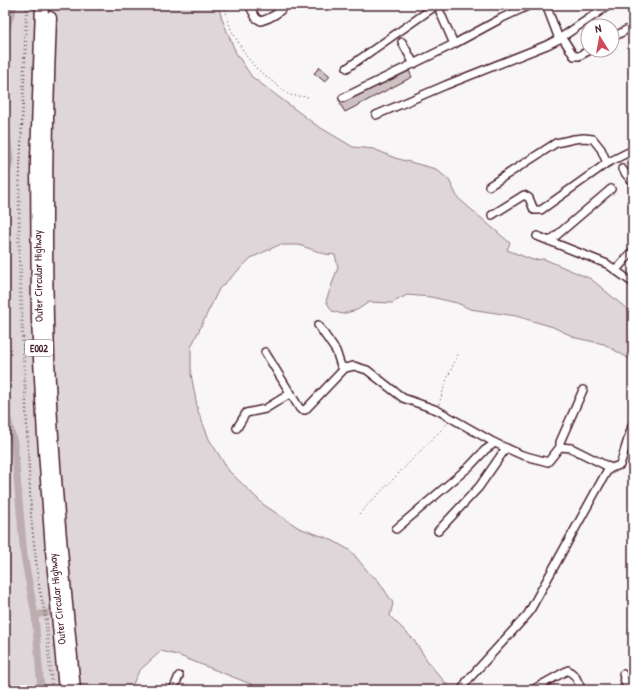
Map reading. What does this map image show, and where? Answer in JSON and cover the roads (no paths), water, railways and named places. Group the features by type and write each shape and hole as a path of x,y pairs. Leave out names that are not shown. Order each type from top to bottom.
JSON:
{"highway":[{"name":"Outer Circular Highway","path":"42,5 37,160 38,320 52,550 65,690"},
{"name":"Outer Circular Highway","path":"50,5 46,159 47,320 52,436 74,690"}],"street":[{"path":"249,5 256,18 261,21 279,12 285,5"},
{"path":"347,68 437,5"},
{"path":"343,98 530,5"},
{"path":"546,5 561,38 574,56 580,55"},
{"path":"376,116 446,85 547,45 561,38 609,5"},
{"path":"440,12 454,44"},
{"path":"620,33 626,30"},
{"path":"402,42 414,64"},
{"path":"489,186 556,143 574,139 593,139 601,149 607,163"},
{"path":"492,215 524,195 529,198 534,210 541,210 607,163 633,150"},
{"path":"622,169 633,183"},
{"path":"550,241 611,189"},
{"path":"537,236 607,264 633,283"},
{"path":"616,270 633,251"},
{"path":"318,325 336,351 341,366 345,368"},
{"path":"265,352 300,409 305,410 345,368 354,366 367,370 403,398 437,410 506,448 522,455 548,462 560,447 560,442 583,390"},
{"path":"237,428 246,413 265,409 291,393"},
{"path":"462,690 467,681 528,614 607,471 611,468 620,466 633,423"},
{"path":"396,530 470,466 485,450 495,443"},
{"path":"560,447 571,448 611,468"},
{"path":"438,531 479,487 506,448"},
{"path":"532,690 568,670 575,676 582,690"},
{"path":"623,674 627,690"},
{"path":"173,690 178,676"}],"waterway":[{"path":"5,34 14,5"},
{"path":"5,116 10,160 5,183"},
{"path":"5,407 14,443 24,556 35,615 41,690"},
{"path":"35,615 47,613"}]}
